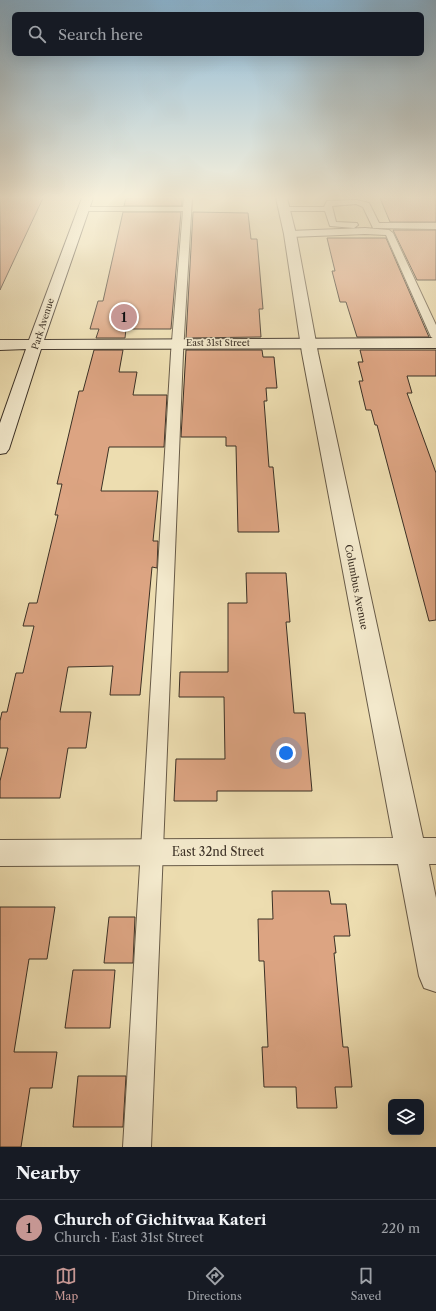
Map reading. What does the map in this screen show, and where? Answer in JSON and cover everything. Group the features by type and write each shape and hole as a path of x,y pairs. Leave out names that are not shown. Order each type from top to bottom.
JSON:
{"street":[{"name":"Park Avenue","path":"0,449 38,336 69,252"},
{"name":"Columbus Avenue","path":"293,252 308,343 423,851 436,976"},
{"name":"East 31st Street","path":"0,345 436,343"},
{"name":"East 32nd Street","path":"0,853 423,851"}],"lane":[{"path":"137,1147 178,343 185,252"},
{"path":"397,252 436,337"}],"building":[{"path":"0,252 18,252 0,290"},
{"path":"114,252 178,252 171,329 126,329 125,338 96,338 99,329 90,329 98,301 103,301"},
{"path":"191,252 258,252 263,309 259,309 261,337 186,338"},
{"path":"330,252 392,252 429,337 357,337 346,302 340,302 332,271 335,271"},
{"path":"403,252 436,252 436,280 417,280"},
{"path":"94,350 123,350 119,372 137,372 133,395 167,395 164,447 109,447 101,491 158,491 153,541 158,541 157,568 152,567 140,695 110,695 113,666 68,667 60,712 91,712 86,748 68,748 60,798 0,798 0,781 8,748 0,748 0,721 2,712 7,712 16,673 23,673 34,626 23,626 29,603 37,603 58,515 55,515 62,484 57,484 79,391 83,391"},
{"path":"186,350 262,350 263,357 274,357 277,388 266,388 267,401 264,401 269,467 273,467 279,532 238,532 236,446 226,446 226,437 181,437"},
{"path":"360,350 436,350 436,376 407,376 412,393 407,393 436,473 436,620 429,621 377,425 375,425 371,410 366,410 359,381 363,381 358,362 363,362"},
{"path":"246,573 286,573 290,622 286,622 294,713 305,713 312,791 217,791 217,801 174,801 176,759 225,759 224,697 179,697 180,672 228,672 228,603 247,603"},
{"path":"272,891 329,891 331,904 346,904 350,936 334,936 336,953 334,953 343,1047 348,1047 352,1087 335,1087 337,1108 297,1108 296,1087 264,1087 262,1047 268,1047 264,961 259,961 258,919 273,919"},
{"path":"0,907 55,907 47,959 29,959 14,1052 57,1052 52,1088 30,1088 21,1147 0,1147"},
{"path":"109,917 135,917 133,963 104,963"},
{"path":"73,970 115,970 110,1028 65,1028"},
{"path":"78,1076 126,1076 123,1127 73,1127"}],"place":[{"name":"Church of Gichitwaa Kateri","path":"124,317"}]}
